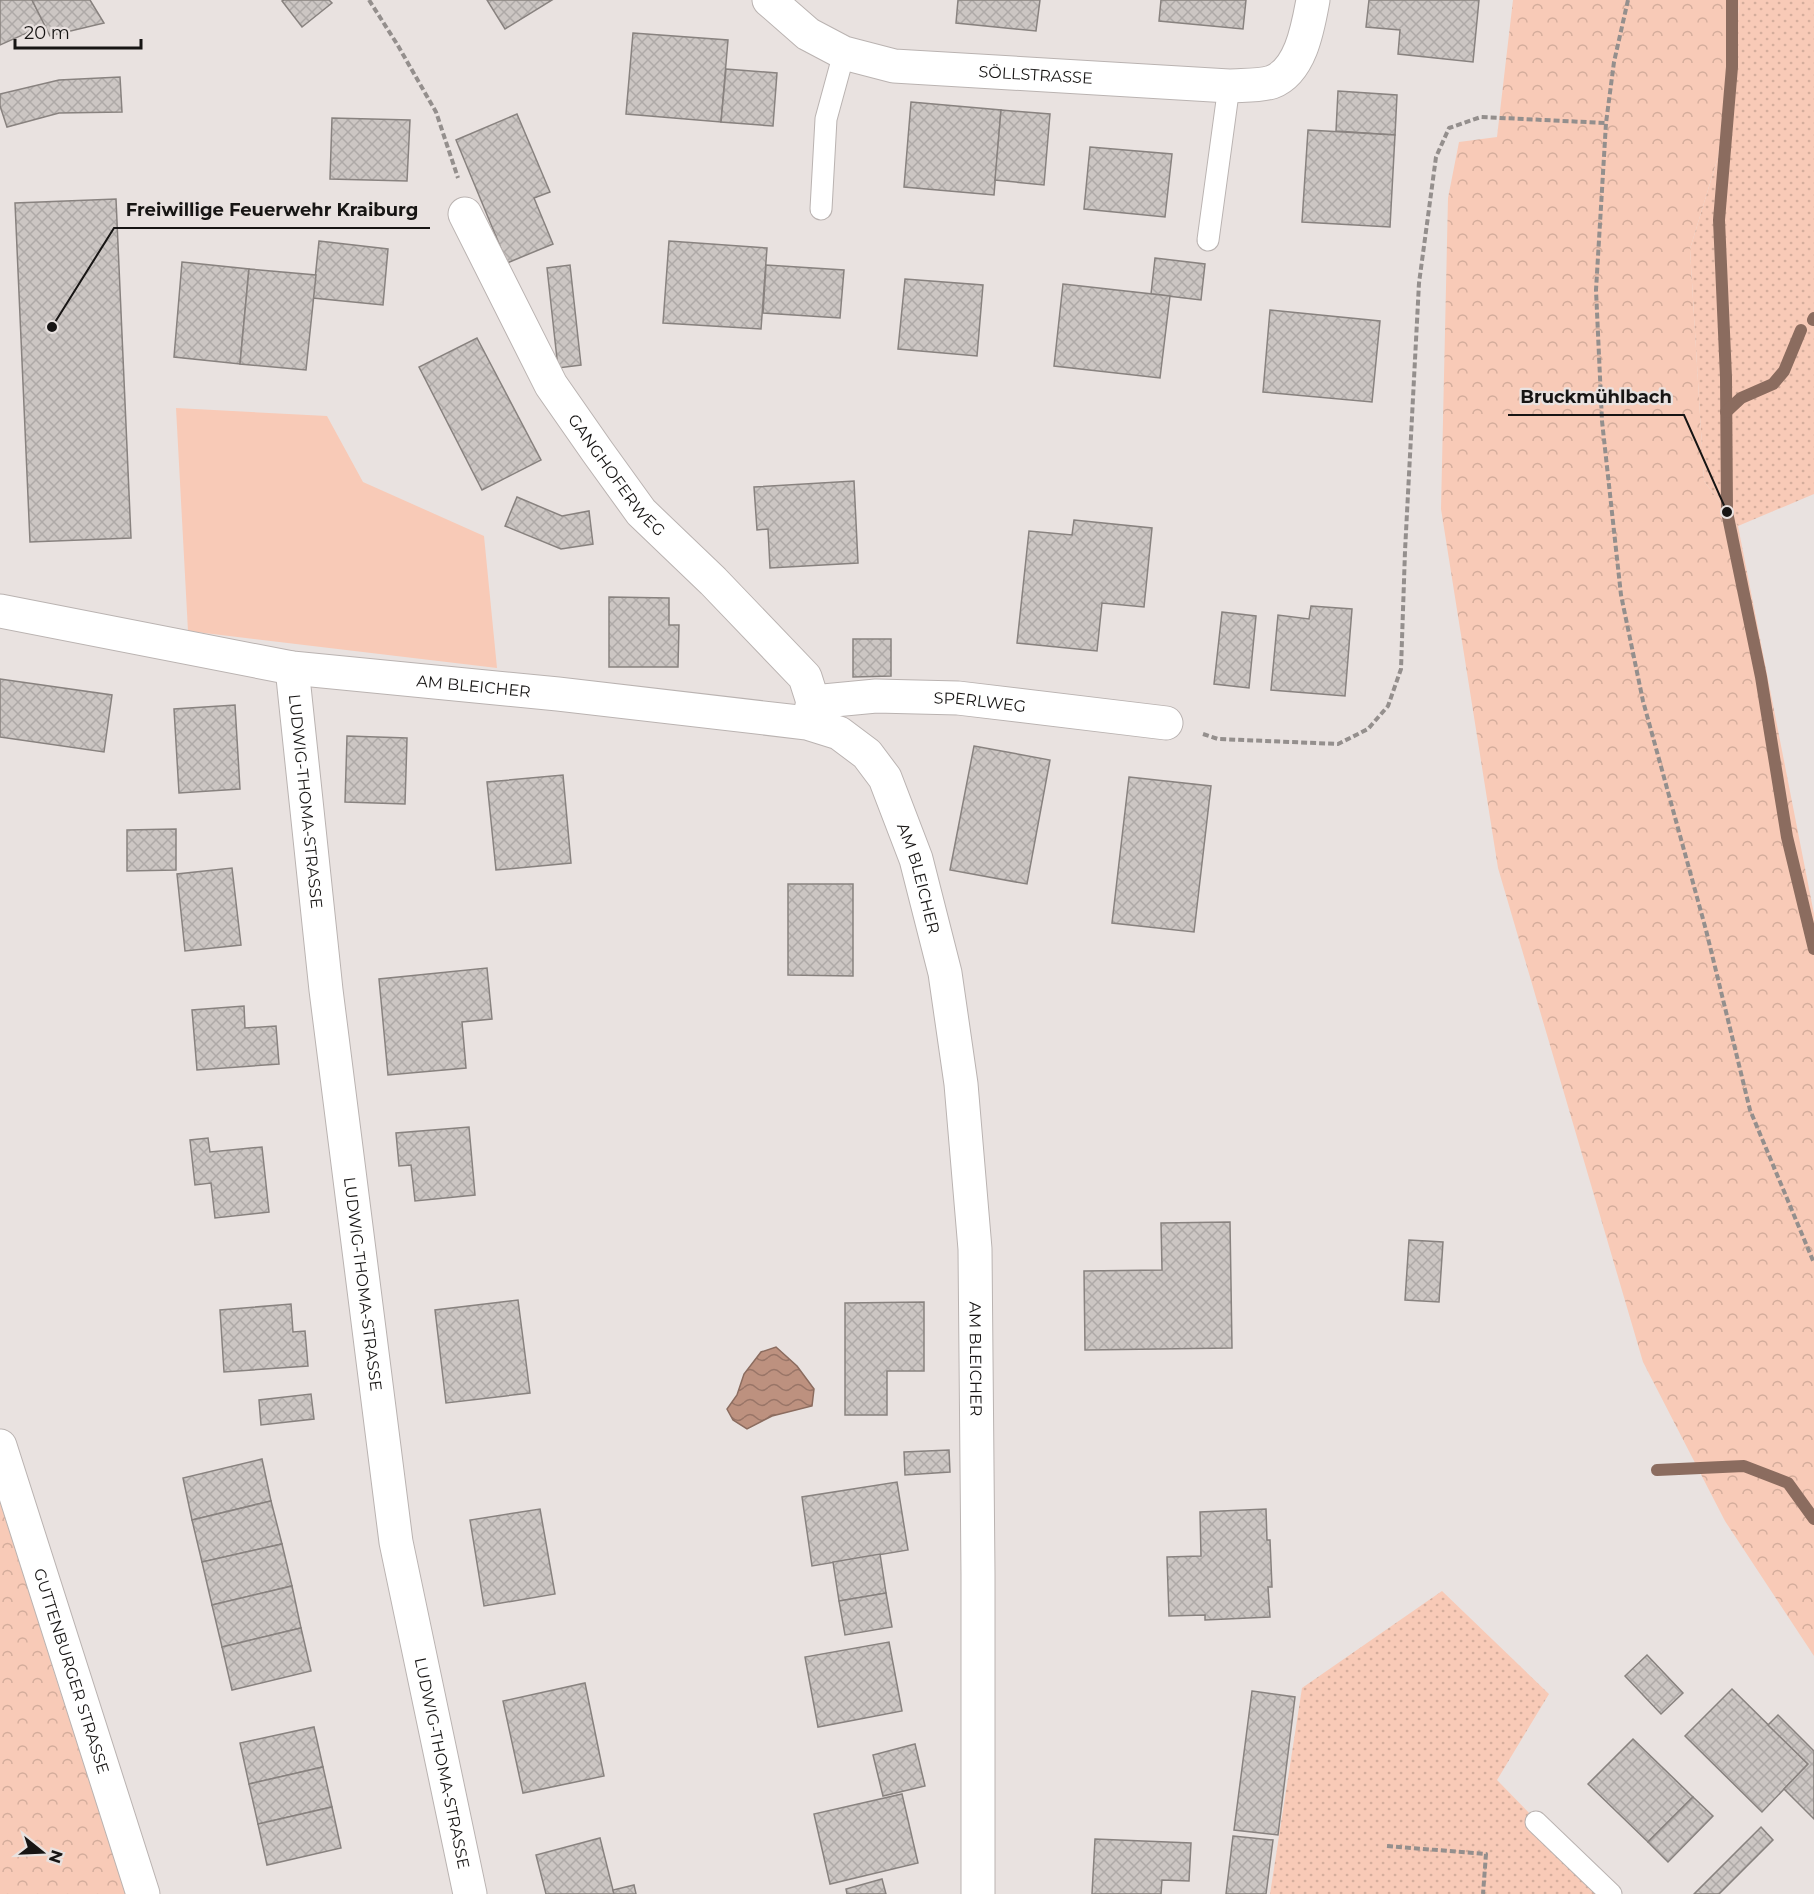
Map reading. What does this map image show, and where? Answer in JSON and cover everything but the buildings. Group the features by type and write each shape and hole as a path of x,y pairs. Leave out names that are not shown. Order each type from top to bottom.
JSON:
{"street":[{"name":"SÖLLSTRASSE","path":"769,0 808,34 844,53 894,66 1229,86 1271,82 1286,74 1303,46 1314,0"},
{"name":"GANGHOFERWEG","path":"465,214 551,385 641,512 713,581 805,677 810,713"},
{"name":"AM BLEICHER","path":"0,611 292,668 558,694 810,713 867,754 885,778 916,859 945,973 961,1084 975,1249 978,1894"},
{"name":"LUDWIG-THOMA-STRASSE","path":"292,668 326,990 396,1542 470,1894"},
{"name":"SPERLWEG","path":"810,713 876,696 958,698 1166,723"},
{"name":"GUTTENBURGER STRASSE","path":"0,1446 143,1894"}],"lane":[{"path":"820,209 826,119 844,53"},
{"path":"1208,240 1229,86"},
{"path":"1536,1822 1611,1894"}],"path":[{"path":"369,0 436,112 458,175 465,214"},
{"path":"1628,0 1614,62 1606,123 1596,290 1602,421 1621,595 1643,701 1706,930 1750,1110 1814,1263"},
{"path":"1166,723 1218,739 1338,744 1368,729 1388,706 1401,669 1419,283 1436,156 1449,128 1481,117 1606,123"},
{"path":"1387,1845 1486,1854 1483,1894"}],"green space":[{"path":"1513,0 1740,0 1718,157 1690,249 1704,481 1738,526 1814,914 1814,1656 1725,1521 1643,1362 1498,868 1441,509 1448,198 1459,142 1497,137"},
{"path":"1740,0 1814,0 1814,494 1738,526 1704,481 1690,249 1718,157"},
{"path":"176,408 327,416 363,482 484,536 497,668 188,631"},
{"path":"0,1498 59,1688 128,1894 0,1894"},
{"path":"1442,1591 1549,1694 1497,1780 1608,1894 1270,1894 1302,1688"}],"water":[{"path":"776,1347 797,1366 814,1389 812,1406 772,1416 747,1429 733,1420 727,1409 737,1395 744,1374 761,1352"}],"waterway":[{"path":"1732,0 1732,67 1719,220 1726,377 1727,512 1761,677 1787,837 1814,949"},
{"path":"1726,412 1741,398 1773,384 1784,371 1801,330"},
{"path":"1657,1470 1744,1466 1788,1483 1814,1519"}],"place":[{"name":"Freiwillige Feuerwehr Kraiburg","path":"52,327"},
{"name":"Bruckmühlbach","path":"1727,512"}]}
